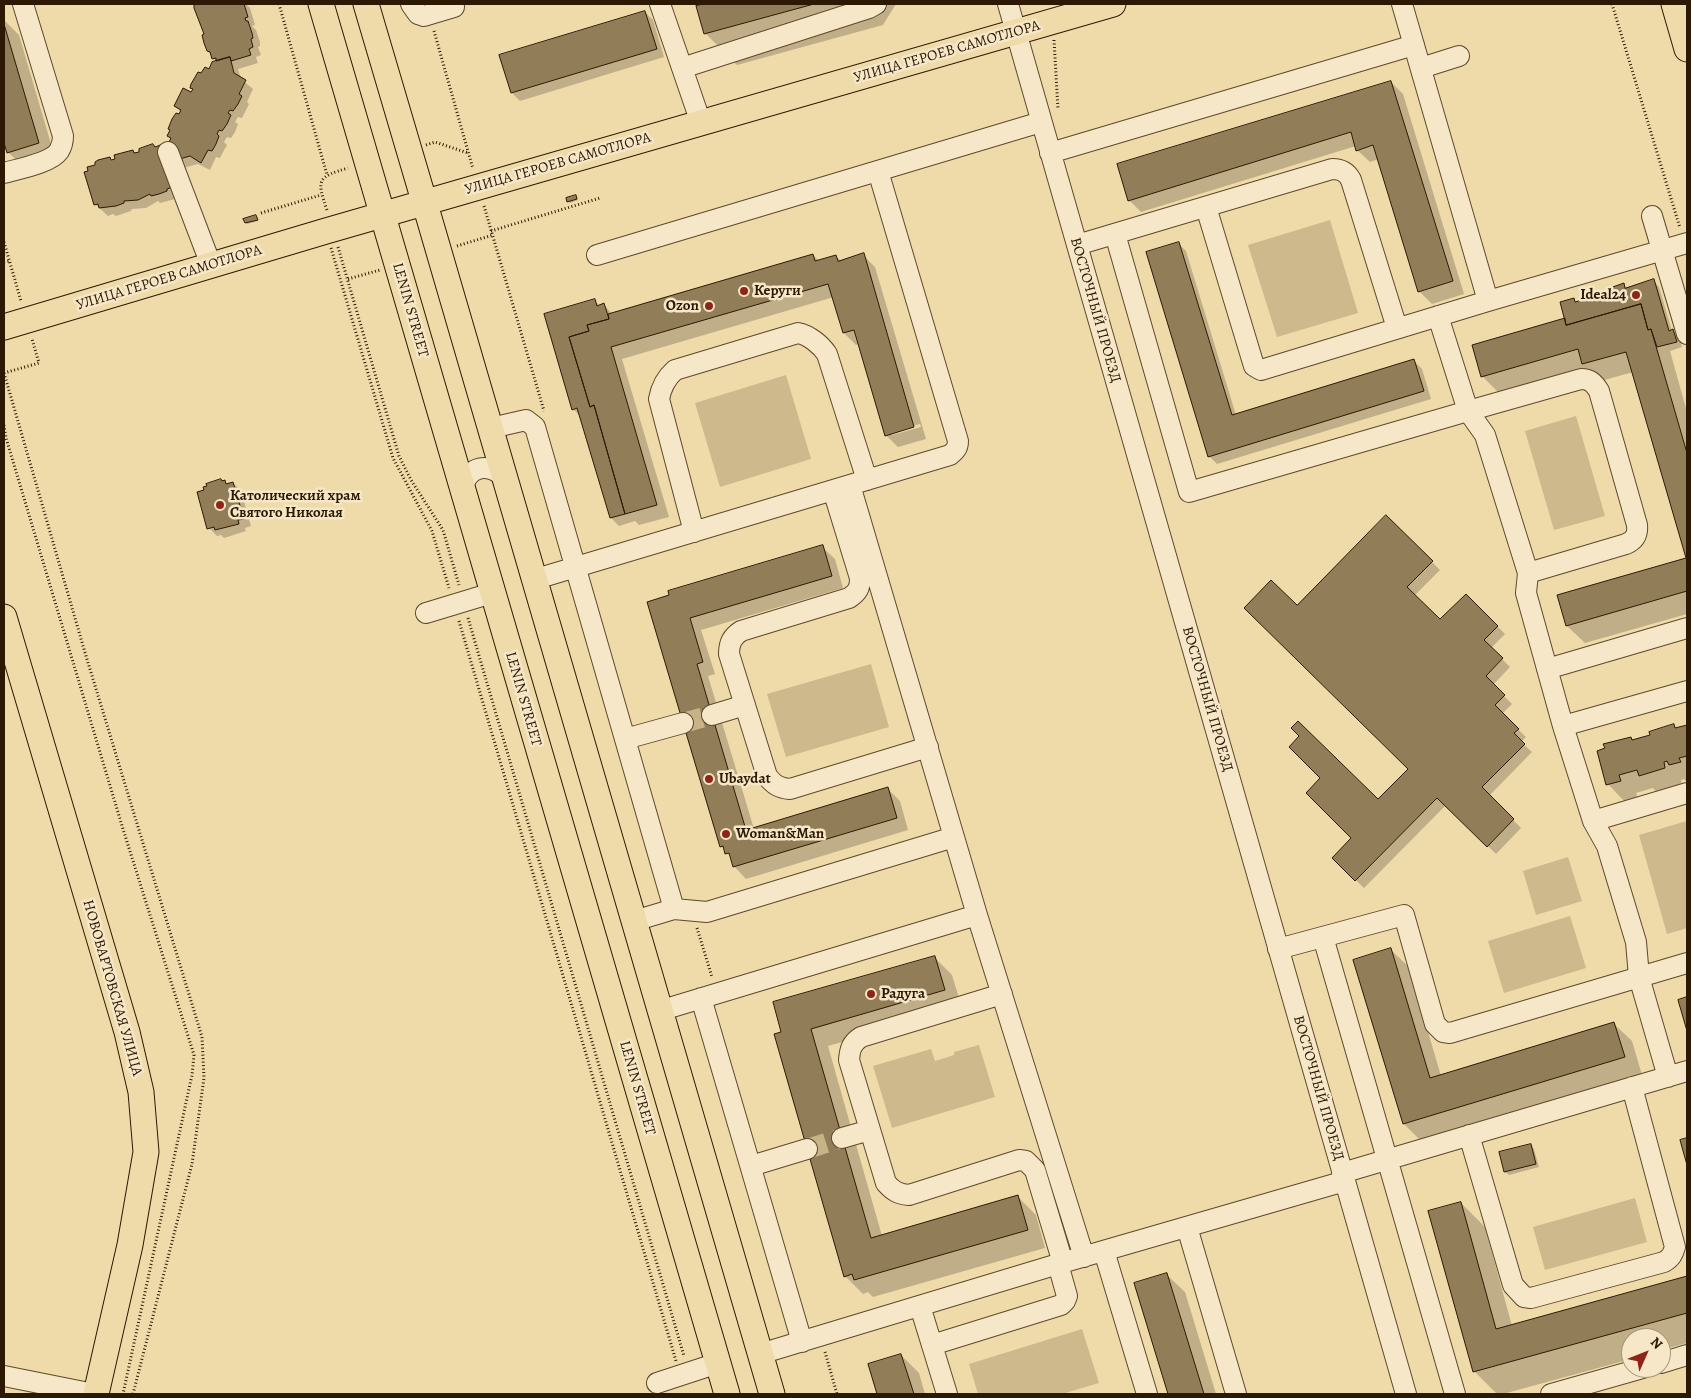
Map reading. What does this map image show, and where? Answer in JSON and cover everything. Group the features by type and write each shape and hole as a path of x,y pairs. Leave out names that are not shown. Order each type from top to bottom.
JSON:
{"main road":[{"name":"LENIN STREET","path":"320,4 727,1394"},
{"path":"366,4 536,579 771,1392"},
{"name":"УЛИЦА ГЕРОЕВ САМОТЛОРА","path":"4,327 329,230 1113,4"},
{"path":"1674,4 1687,49"},
{"name":"НОВОВАРТОВСКАЯ УЛИЦА","path":"4,622 127,1032 141,1092 146,1152 130,1245 95,1394"}],"street":[{"path":"4,173 51,158 62,145 63,136 23,4"},
{"path":"411,4 418,14 424,16 454,7"},
{"path":"660,4 701,123"},
{"path":"682,68 860,11 876,4"},
{"name":"ВОСТОЧНЫЙ ПРОЕЗД","path":"1008,4 1016,31 1050,117 1050,152 1406,1394"},
{"path":"1402,4 1488,301"},
{"path":"1050,152 1414,45"},
{"path":"1421,68 1459,56"},
{"path":"597,254 878,171 1050,117"},
{"path":"168,152 211,266"},
{"path":"1077,245 1332,169 1339,169 1348,174 1351,180 1397,328"},
{"path":"536,579 950,455 958,446 878,171"},
{"path":"1206,207 1254,366 1261,370 1686,243"},
{"path":"1652,216 1687,334"},
{"path":"1115,234 1189,492 1580,379 1588,379 1595,384 1599,391 1638,533 1634,541 1626,544 1528,573"},
{"path":"760,1354 1187,1227 1343,1177 1386,1159 1678,1074 1639,977 1636,942 1607,846 1593,820 1563,726 1526,593 1528,573 1485,435 1468,410 1438,316"},
{"path":"694,532 659,399 660,393 670,374 675,370 798,333 804,334 823,348 827,354 850,485 860,587 849,598 741,631 733,637 729,645 729,654 767,776 780,788 790,788 928,747"},
{"path":"491,428 526,420 535,427 674,909"},
{"path":"462,489 469,475 481,468 493,468 505,478"},
{"path":"850,485 977,915 1084,1257"},
{"path":"426,613 492,593"},
{"path":"1547,669 1687,628"},
{"path":"1563,726 1687,691"},
{"path":"712,715 745,705"},
{"path":"625,739 683,723"},
{"path":"1593,820 1687,793"},
{"path":"634,921 674,909 707,912 954,837"},
{"path":"660,1011 977,915"},
{"path":"1278,949 1404,915 1436,1024 1443,1032 1450,1033 1687,963"},
{"path":"1322,937 1455,1394"},
{"path":"932,1345 1061,1305 1065,1301 1066,1296 1061,1264 1035,1170 1031,1164 1019,1160 909,1195 899,1194 886,1183 849,1060 850,1051 853,1043 861,1036 1002,994"},
{"path":"701,998 802,1342"},
{"path":"1469,1135 1513,1285 1524,1297 1531,1298 1664,1262 1674,1254 1675,1247 1632,1087"},
{"path":"842,1138 870,1130"},
{"path":"751,1166 807,1149"},
{"path":"1187,1227 1236,1394"},
{"path":"1104,1251 1147,1394"},
{"path":"920,1306 947,1394"},
{"path":"1671,1360 1687,1355"},
{"path":"656,1383 718,1363"},
{"path":"4,1376 95,1394"},
{"path":"1551,1394 1592,1389 1621,1377"}],"path":[{"path":"279,4 327,174 321,181 329,230 393,458 432,531 459,604 685,1374"},
{"path":"1612,4 1686,243"},
{"path":"1049,22 1054,40 1050,117"},
{"path":"261,213 322,195"},
{"path":"491,231 600,198"},
{"path":"329,230 399,456 411,480 443,530 459,604 685,1374"},
{"path":"4,262 9,261"},
{"path":"4,373 86,656 202,1037 204,1078 192,1164 133,1394"},
{"path":"4,425 6,438 120,820 194,1054 190,1084 123,1394"}],"shaded area":[{"path":"1330,220 1358,313 1277,337 1248,245"},
{"path":"786,375 811,459 720,487 695,403"},
{"path":"1576,416 1605,516 1554,530 1525,431"},
{"path":"871,664 889,727 786,757 767,694"},
{"path":"1687,821 1687,928 1667,934 1639,835"},
{"path":"1568,857 1582,901 1536,915 1523,871"},
{"path":"1570,916 1586,968 1504,993 1488,941"},
{"path":"979,1045 995,1097 892,1128 873,1066 931,1049 935,1061 954,1055 954,1052"},
{"path":"1635,1198 1647,1242 1545,1270 1533,1227"},
{"path":"1082,1329 1099,1383 1062,1394 978,1394 969,1364"}],"building":[{"path":"196,4 244,4 248,17 245,18 248,21 253,38 251,39 253,47 249,49 251,55 231,61 230,57 216,61 216,58 212,59 204,43 202,35 204,34 194,8"},
{"path":"704,4 814,4 704,34 696,6"},
{"path":"645,11 657,49 511,93 499,55"},
{"path":"4,24 39,143 7,153 4,143"},
{"path":"230,57 234,73 246,80 239,94 242,96 238,104 233,111 230,110 228,113 231,115 227,124 222,131 219,130 216,144 212,151 208,150 201,163 190,156 173,161 168,144 171,138 167,136 172,119 181,110 174,106 183,88 191,92 193,89 190,88 191,84 198,72 201,73 205,67 209,69 212,62"},
{"path":"1391,81 1453,281 1418,292 1373,145 1356,151 1351,132 1128,201 1117,164"},
{"path":"153,144 155,147 163,144 175,186 159,194 151,196 150,194 138,200 124,201 124,203 116,206 99,208 98,204 94,205 84,172 88,171 87,167 95,165 95,162 98,160 110,157 111,160 115,159 114,155 133,150 134,153 139,152 139,149"},
{"path":"576,195 577,199 567,202 566,198"},
{"path":"256,215 258,220 245,223 243,219"},
{"path":"1179,242 1232,415 1414,359 1424,391 1208,457 1146,252"},
{"path":"864,253 914,427 885,436 854,330 843,333 828,284 611,347 657,505 625,514 594,405 590,407 569,337 589,331 587,325 609,319 608,314 813,254 815,261 836,255 838,261"},
{"path":"1654,279 1669,331 1673,329 1677,342 1657,347 1651,329 1648,330 1641,304 1566,325 1560,302 1574,298 1575,302 1611,292 1610,288 1624,283 1625,288"},
{"path":"595,299 597,306 604,303 609,319 587,325 589,331 569,337 590,407 594,405 625,514 610,518 577,408 572,410 544,314"},
{"path":"1641,304 1648,330 1651,329 1687,453 1687,591 1566,626 1557,595 1686,558 1626,352 1582,364 1578,349 1481,377 1472,345 1565,318 1566,325"},
{"name":"Католический храм Святого Николая","path":"221,479 222,481 225,480 226,484 233,482 244,519 238,520 239,524 215,530 214,527 207,529 197,492 204,490 203,487 207,486 206,484"},
{"path":"1386,515 1433,561 1407,587 1440,619 1466,594 1498,626 1484,640 1503,658 1486,676 1505,695 1495,705 1519,729 1514,733 1525,744 1482,787 1514,819 1487,847 1437,798 1355,881 1332,858 1351,838 1306,793 1320,778 1289,747 1299,736 1291,728 1298,721 1378,799 1408,769 1244,608 1271,580 1297,605"},
{"path":"823,545 832,576 690,618 703,662 697,664 746,830 888,787 897,818 733,867 729,853 725,854 723,846 720,847 647,602 669,595 668,591"},
{"path":"1674,724 1675,728 1687,725 1687,756 1679,758 1681,762 1669,765 1667,761 1664,762 1665,768 1639,776 1637,770 1619,775 1621,781 1606,785 1597,751 1605,748 1603,744 1631,737 1632,740 1650,735 1649,732"},
{"path":"1391,948 1430,1078 1614,1022 1625,1057 1403,1124 1353,960"},
{"path":"935,956 945,990 811,1029 871,1238 1018,1195 1028,1230 854,1280 852,1274 844,1277 774,1034 781,1032 773,1002"},
{"path":"1687,997 1687,1031 1678,1000"},
{"path":"1687,1138 1687,1165 1680,1140"},
{"path":"1531,1144 1536,1164 1504,1172 1499,1152"},
{"path":"1461,1202 1496,1329 1687,1276 1687,1313 1633,1328 1621,1328 1621,1331 1473,1372 1428,1211"},
{"path":"1167,1273 1204,1394 1168,1394 1134,1283"},
{"path":"901,1354 914,1394 877,1394 868,1364"}],"tunnel":[{"path":"683,723 712,715"},
{"path":"807,1149 842,1138"}],"place":[{"name":"Керуги","path":"744,291"},
{"name":"Ideal24","path":"1636,295"},
{"name":"Ozon","path":"709,306"},
{"name":"Католический храм Святого Николая","path":"220,505"},
{"name":"Ubaydat","path":"709,779"},
{"name":"Woman&Man","path":"726,834"},
{"name":"Радуга","path":"871,994"}]}
